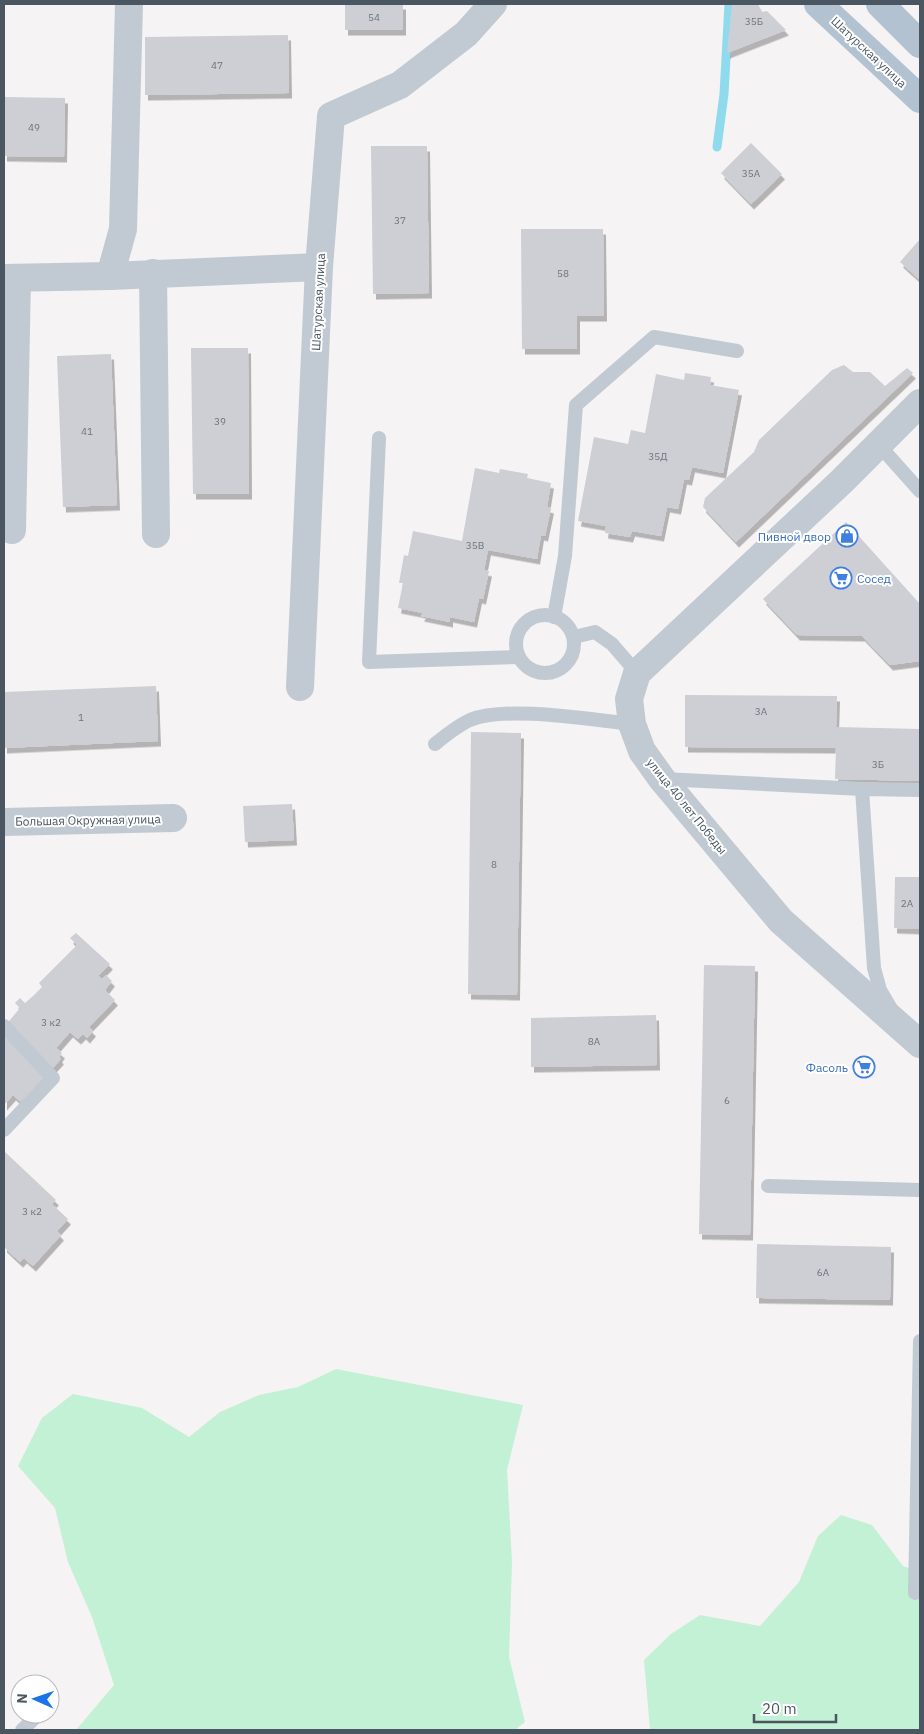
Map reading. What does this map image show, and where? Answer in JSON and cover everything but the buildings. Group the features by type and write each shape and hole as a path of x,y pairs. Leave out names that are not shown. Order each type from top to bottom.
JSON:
{"main road":[{"name":"Шатурская улица","path":"818,4 920,99"},
{"path":"880,4 920,44"}],"street":[{"path":"110,276 123,229 129,4"},
{"name":"Шатурская улица","path":"300,687 319,267 331,116 400,85 466,34 494,4"},
{"path":"12,530 10,278 110,276 319,267"},
{"path":"153,273 156,534"},
{"path":"637,673 842,481 920,403"},
{"name":"улица 40 лет Победы","path":"637,673 629,700 632,724 642,751 662,779 781,921 914,1034"},
{"name":"Большая Окружная улица","path":"4,822 173,818"}],"lane":[{"path":"554,617 565,556 576,405 654,338 737,351"},
{"path":"379,438 369,662 519,657"},
{"path":"878,444 920,491"},
{"path":"535,617 554,617 563,621 574,636 572,656 560,670 551,673 532,670 519,657 516,648 520,629 535,617"},
{"path":"574,636 595,632 612,644 637,673"},
{"path":"435,744 450,731 471,720 493,715 518,714 632,724"},
{"path":"662,779 920,790"},
{"path":"862,789 874,968 880,990 914,1034"},
{"path":"4,1026 53,1078 4,1130"},
{"path":"768,1186 920,1190"},
{"path":"915,1594 918,1550 920,1342"}],"green space":[{"path":"336,1369 523,1405 507,1470 512,1561 509,1657 525,1722 515,1730 76,1730 114,1685 92,1617 68,1562 55,1508 18,1466 42,1418 73,1394 142,1408 189,1437 220,1412 259,1395 298,1387"},
{"path":"841,1515 872,1525 903,1566 920,1572 920,1730 650,1730 644,1660 671,1634 700,1615 760,1626 799,1582 818,1536"}],"waterway":[{"path":"717,147 724,94 729,4"}],"place":[{"name":"Пивной двор","path":"847,536"},
{"name":"Сосед","path":"841,578"},
{"name":"Фасоль","path":"864,1067"}]}
